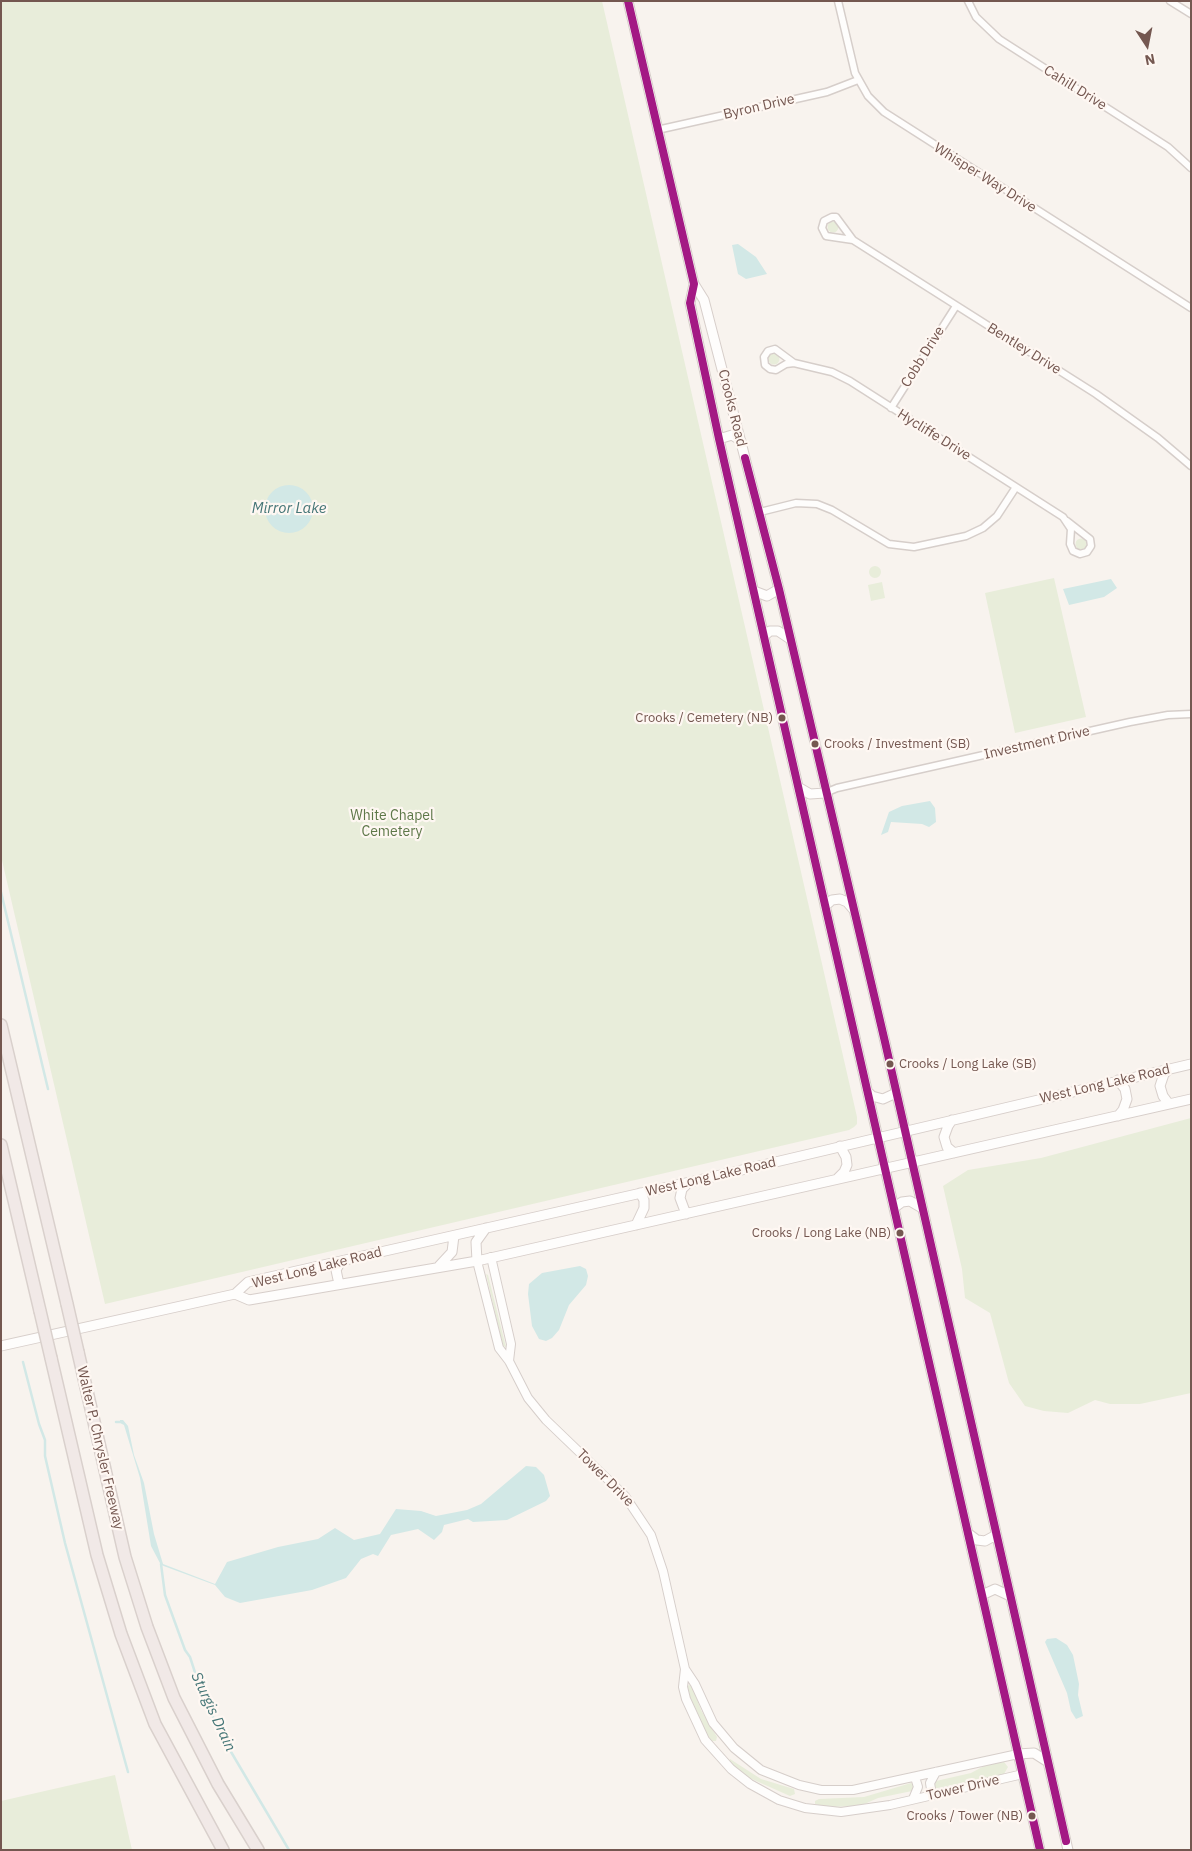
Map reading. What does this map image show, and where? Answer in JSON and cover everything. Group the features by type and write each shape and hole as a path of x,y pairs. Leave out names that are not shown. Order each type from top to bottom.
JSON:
{"highway":[{"name":"Walter P. Chrysler Freeway","path":"1,1025 126,1557 147,1627 174,1698 218,1784 258,1850"},
{"name":"Walter P. Chrysler Freeway","path":"1,1145 97,1555 121,1634 156,1724 221,1848"}],"main road":[{"name":"Crooks Road","path":"628,1 694,284 704,300 779,589 905,1131 1068,1850"},
{"name":"Crooks Road","path":"694,284 690,302 719,439 1040,1850"},
{"path":"719,439 725,435 732,435 741,442"},
{"path":"754,591 767,596 779,589"},
{"path":"764,636 770,632 778,631 790,639"},
{"path":"798,788 810,794 826,793"},
{"path":"825,906 832,900 840,899 847,902 853,909"},
{"name":"West Long Lake Road","path":"1,1346 234,1294 248,1282 688,1182 1191,1064"},
{"path":"1169,1104 1163,1096 1160,1086 1164,1074 1170,1069"},
{"path":"1118,1080 1125,1089 1127,1099 1123,1110 1118,1116"},
{"path":"869,1093 882,1099 896,1093"},
{"name":"West Long Lake Road","path":"234,1294 249,1300 477,1260 1191,1099"},
{"path":"952,1120 944,1137 947,1147 954,1153"},
{"path":"836,1180 844,1172 847,1164 846,1157 840,1146"},
{"path":"686,1214 680,1198 682,1189 688,1182"},
{"path":"636,1225 644,1208 644,1200 640,1193"},
{"path":"895,1207 902,1202 910,1201 922,1208"},
{"path":"477,1260 476,1242 486,1228"},
{"path":"437,1268 444,1264 452,1252 454,1236"},
{"path":"339,1284 336,1270 341,1261"},
{"path":"969,1534 977,1540 985,1541 996,1535"},
{"path":"982,1595 995,1590 1010,1596"},
{"path":"1018,1754 1034,1753 1048,1762"}],"street":[{"name":"Whisper Way Drive","path":"838,1 850,56 858,80 876,105 893,119 1190,306"},
{"name":"Cahill Drive","path":"968,1 976,17 999,39 1168,147 1191,168"},
{"path":"1170,1 1189,12"},
{"name":"Byron Drive","path":"657,130 827,92 858,80"},
{"name":"Bentley Drive","path":"853,240 826,236 823,230 824,221 832,217 836,218 853,240 1116,408 1158,438 1191,466"},
{"name":"Cobb Drive","path":"891,408 956,306"},
{"name":"Hycliffe Drive","path":"794,363 775,349 768,351 764,357 765,366 770,369 776,370 786,364 794,363 832,372 1067,521 1090,539 1091,546 1087,552 1080,554 1071,548 1071,529 1067,521"},
{"path":"760,512 796,503 818,504 832,510 890,544 914,547 966,536 983,528 1000,513 1016,487"},
{"name":"Investment Drive","path":"826,793 837,788 1130,722 1168,714 1191,714"},
{"name":"Tower Drive","path":"491,1257 511,1344 509,1361"},
{"name":"Tower Drive","path":"477,1260 499,1348 509,1361 521,1388 535,1408 618,1488 633,1505 645,1524 659,1558 684,1669 683,1687 686,1699 705,1740 731,1769 759,1790 791,1804 829,1812 862,1810 1023,1774"},
{"name":"Tower Drive","path":"684,1669 695,1684 705,1708 722,1735 747,1760 771,1775 810,1788 838,1790 867,1788 1018,1754"},
{"path":"932,1795 930,1783 936,1772"},
{"path":"913,1799 918,1786 915,1777"}],"green space":[{"name":"White Chapel Cemetery","path":"1,1 602,1 857,1117 857,1124 854,1127 849,1130 105,1304 1,856"},
{"path":"833,221 839,227 833,233 827,227"},
{"path":"774,353 780,359 774,365 768,359"},
{"path":"1081,538 1087,544 1081,550 1075,544"},
{"path":"875,566 881,572 875,578 869,572"},
{"path":"1054,578 1086,717 1015,733 985,593"},
{"path":"882,582 885,598 871,601 868,585"},
{"path":"1191,1118 1191,1393 1140,1404 1110,1404 1095,1400 1068,1413 1044,1411 1025,1406 1009,1383 990,1313 965,1298 962,1269 943,1186 968,1170 1041,1158"},
{"path":"486,1274 488,1275 506,1347 503,1346"},
{"path":"689,1685 692,1686 701,1710 717,1737 716,1741 711,1741 691,1703 687,1687"},
{"path":"730,1759 761,1779 794,1789 795,1794 790,1796 745,1776 729,1762"},
{"path":"1004,1762 1008,1767 1004,1774 933,1789 936,1781 971,1773 986,1765"},
{"path":"115,1775 132,1850 1,1850 1,1801"},
{"path":"911,1783 914,1785 912,1791 878,1798 860,1806 825,1807 815,1804 815,1801 819,1799 864,1797"}],"water":[{"path":"738,244 756,257 767,274 746,279 738,274 732,245"},
{"name":"Mirror Lake","path":"284,485 294,485 306,492 313,504 313,514 306,526 294,533 284,533 276,529 269,522 265,514 265,504 269,496 276,489"},
{"path":"1111,579 1117,588 1104,597 1069,605 1063,589"},
{"path":"930,801 935,808 936,822 929,827 922,824 891,822 888,832 881,835 889,812 902,806"},
{"path":"580,1266 586,1269 588,1276 586,1285 569,1305 559,1330 552,1338 546,1341 539,1339 532,1326 528,1294 529,1284 542,1273"},
{"path":"120,1420 123,1420 128,1426 134,1455 144,1483 154,1534 163,1564 215,1584 227,1562 278,1547 318,1539 335,1528 354,1540 380,1534 396,1509 421,1511 436,1516 467,1510 481,1504 526,1466 536,1467 544,1475 550,1496 546,1501 507,1520 473,1522 468,1519 444,1525 442,1532 434,1540 418,1529 391,1535 378,1556 373,1554 361,1559 346,1578 312,1590 240,1603 225,1597 215,1585 161,1565 151,1546 140,1478 124,1425 120,1423"},
{"path":"1056,1638 1067,1645 1073,1655 1079,1684 1078,1695 1083,1716 1076,1719 1071,1711 1067,1693 1045,1642 1047,1639"}],"waterway":[{"path":"1,892 48,1089"},
{"path":"23,1362 45,1440 45,1456 65,1543 128,1772"},
{"name":"Sturgis Drain","path":"161,1564 165,1595 185,1650 190,1657 202,1694 224,1740 289,1850"}],"transit line":[{"path":"628,1 694,284 690,303 719,439 1040,1850"},
{"path":"745,458 779,589 885,1042 1066,1841"}],"place":[{"name":"Crooks / Cemetery (NB)","path":"782,718"},
{"name":"Crooks / Investment (SB)","path":"815,744"},
{"name":"Crooks / Long Lake (SB)","path":"890,1064"},
{"name":"Crooks / Long Lake (NB)","path":"900,1233"},
{"name":"Crooks / Tower (NB)","path":"1032,1816"}]}
